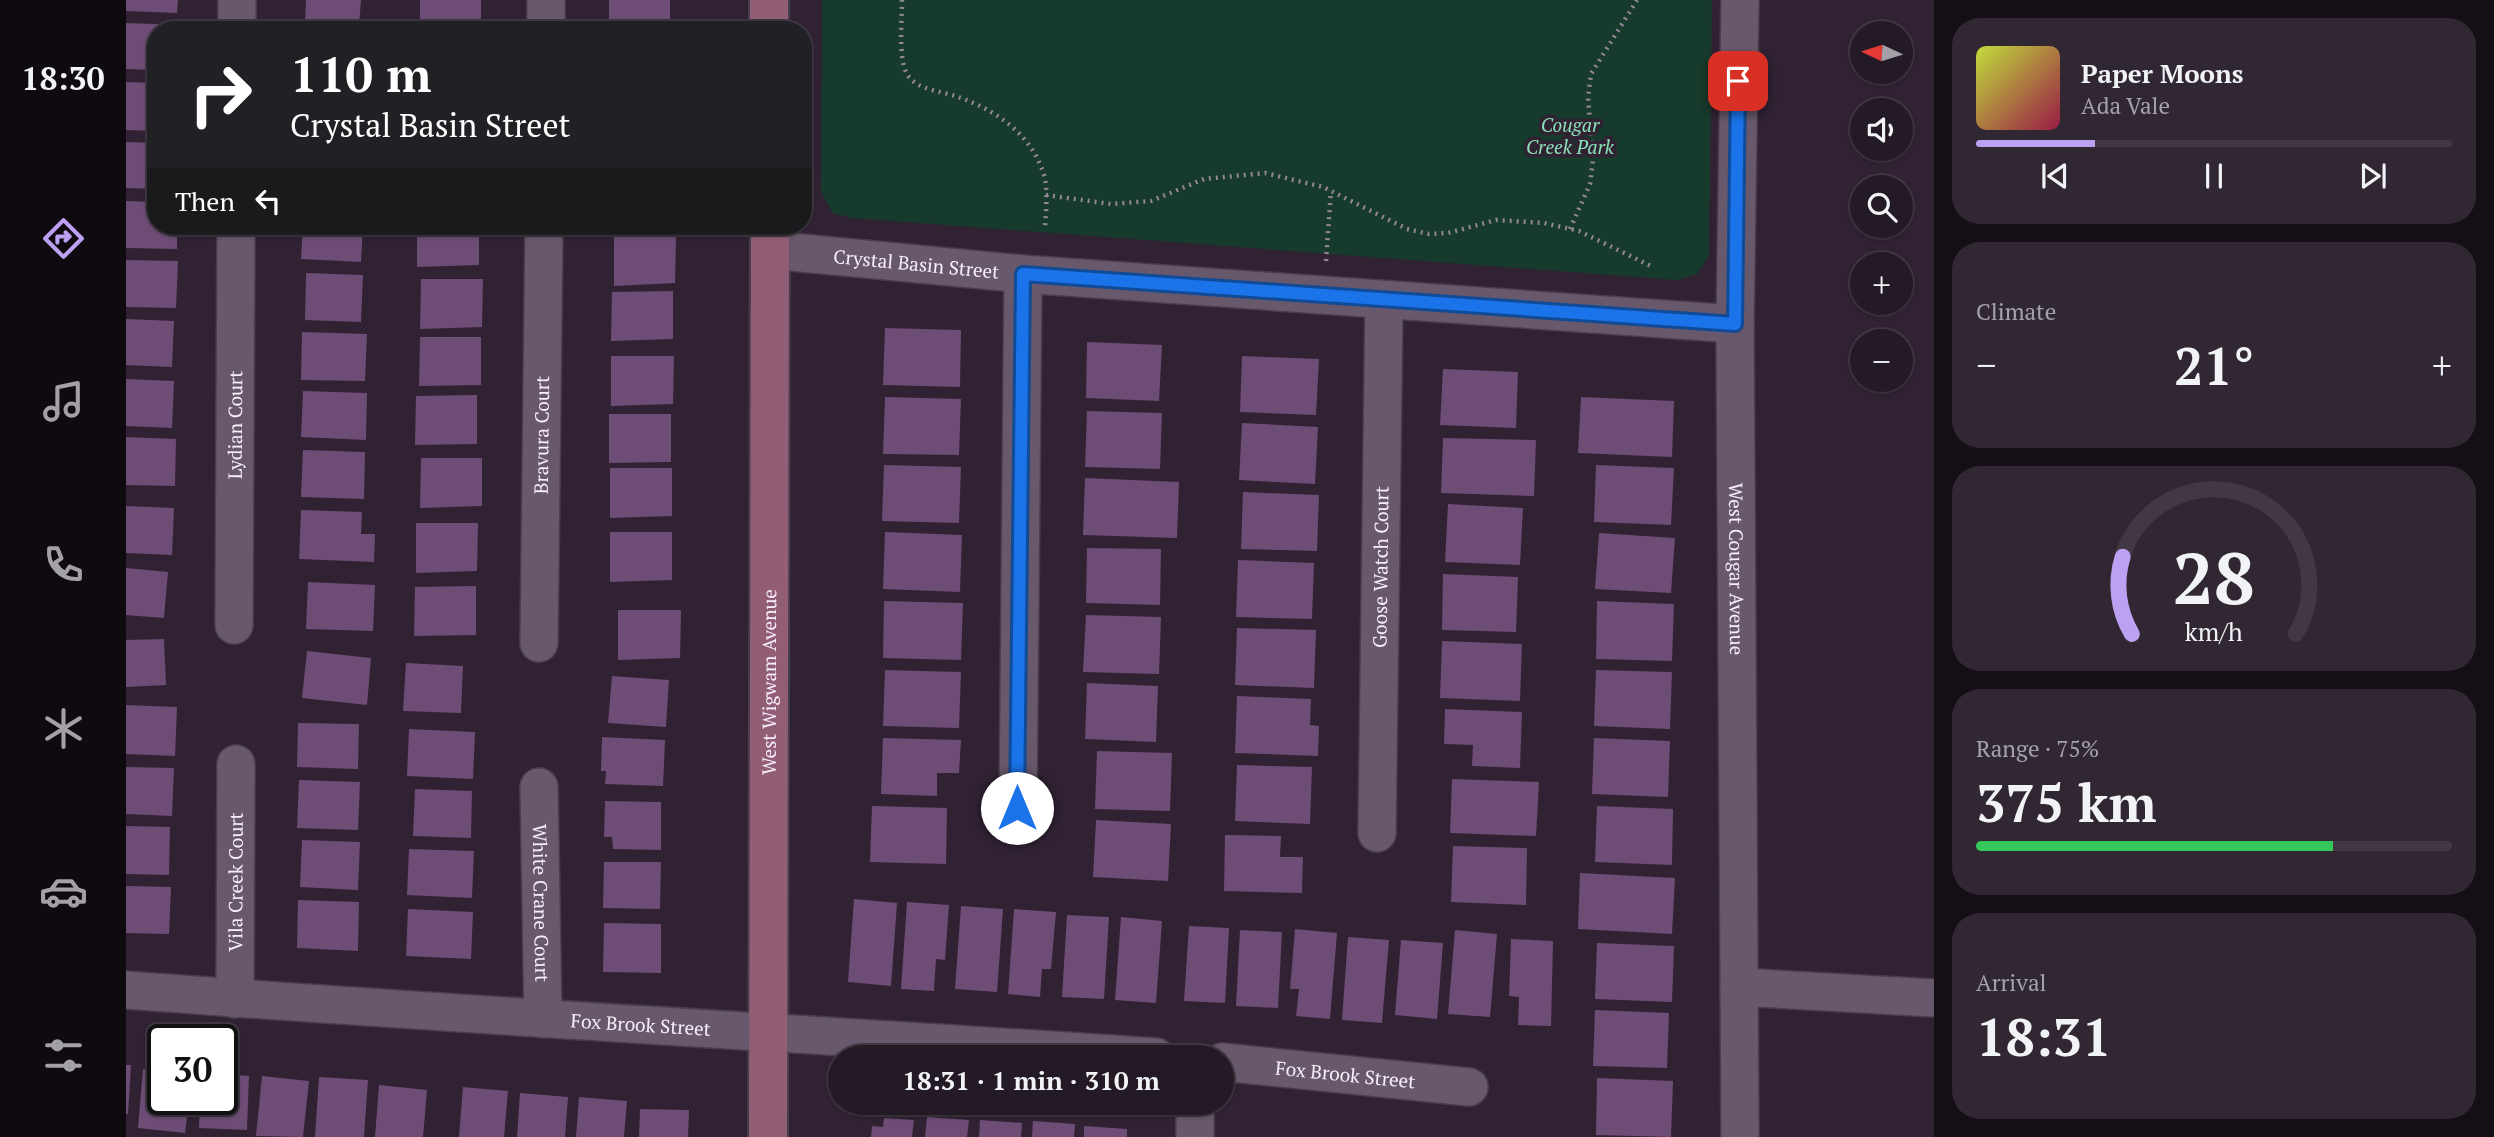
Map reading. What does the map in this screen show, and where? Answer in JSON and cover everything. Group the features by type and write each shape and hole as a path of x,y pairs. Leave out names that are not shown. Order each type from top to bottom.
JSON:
{"street":[{"path":"237,0 237,21"},
{"path":"546,0 546,21"},
{"path":"769,0 769,21"},
{"name":"West Cougar Avenue","path":"1740,0 1735,324 1740,1137"},
{"name":"Lydian Court","path":"234,625 236,235"},
{"name":"Bravura Court","path":"539,643 544,235"},
{"name":"Crystal Basin Street","path":"770,238 1023,274 1735,324"},
{"name":"West Wigwam Avenue","path":"768,1137 770,238"},
{"path":"1017,808 1023,274"},
{"name":"Goose Watch Court","path":"1377,833 1384,301"},
{"name":"Vila Creek Court","path":"235,999 236,764"},
{"name":"White Crane Court","path":"539,787 543,1019"},
{"path":"1739,987 1934,998"},
{"name":"Fox Brook Street","path":"126,990 977,1045"},
{"name":"Fox Brook Street","path":"1234,1063 1469,1087"},
{"path":"1195,1115 1195,1137"}],"path":[{"path":"902,0 901,41 907,74 933,91 993,111 1021,135 1043,169 1046,195 1045,228"},
{"path":"1570,229 1590,184 1593,160 1588,97 1591,74 1637,0"},
{"path":"1046,195 1111,204 1151,201 1204,179 1265,173 1331,191 1407,229 1429,234 1448,233 1496,220 1544,223 1570,229 1653,267"},
{"path":"1324,297 1331,191"}],"green space":[{"name":"Cougar Creek Park","path":"822,0 1712,0 1709,256 1697,274 1677,280 852,218 833,213 821,192"}],"building":[{"path":"126,0 178,0 177,13 126,11"},
{"path":"306,0 361,0 359,21 305,21"},
{"path":"420,0 481,0 481,21 420,21"},
{"path":"609,0 670,0 670,21 609,21"},
{"path":"126,23 147,24 147,70 126,69"},
{"path":"126,82 147,83 147,131 126,130"},
{"path":"126,142 147,143 147,189 126,188"},
{"path":"126,201 147,202 147,235 177,235 177,249 126,248"},
{"path":"302,235 362,235 361,262 301,259"},
{"path":"417,235 479,235 479,265 417,267"},
{"path":"614,235 676,235 675,283 614,286"},
{"path":"126,260 178,261 176,308 126,307"},
{"path":"306,273 363,275 361,322 305,320"},
{"path":"421,279 483,279 482,327 420,329"},
{"path":"673,291 673,339 611,341 612,292"},
{"path":"126,319 174,321 172,367 126,365"},
{"path":"885,328 961,330 960,387 883,385"},
{"path":"302,332 367,334 365,381 301,380"},
{"path":"420,337 481,337 481,385 419,386"},
{"path":"1087,342 1162,345 1159,401 1086,398"},
{"path":"611,356 674,356 673,404 611,406"},
{"path":"1242,356 1319,359 1316,415 1240,412"},
{"path":"1443,369 1518,372 1516,428 1440,425"},
{"path":"126,379 174,381 172,428 126,426"},
{"path":"303,391 367,393 366,440 301,437"},
{"path":"477,395 477,444 415,445 416,396"},
{"path":"885,397 961,399 959,455 883,454"},
{"path":"1581,397 1674,401 1672,457 1578,453"},
{"path":"1087,411 1162,413 1160,469 1085,467"},
{"path":"609,414 671,414 671,462 609,463"},
{"path":"1242,423 1318,427 1315,484 1239,480"},
{"path":"126,437 176,439 175,486 126,485"},
{"path":"1443,438 1536,440 1534,496 1441,493"},
{"path":"303,450 365,452 364,499 301,497"},
{"path":"421,458 482,458 482,506 420,508"},
{"path":"884,465 961,467 959,523 882,521"},
{"path":"1596,465 1674,468 1671,525 1594,522"},
{"path":"610,468 672,468 672,516 610,518"},
{"path":"1085,478 1179,482 1177,538 1083,535"},
{"path":"1243,492 1319,495 1317,551 1241,549"},
{"path":"1448,504 1523,508 1520,565 1445,562"},
{"path":"126,506 174,508 172,555 126,553"},
{"path":"301,510 362,512 361,534 375,534 374,562 299,559"},
{"path":"416,523 478,523 477,571 416,573"},
{"path":"610,532 672,532 672,580 610,582"},
{"path":"885,532 962,535 960,592 883,589"},
{"path":"1599,533 1675,538 1671,593 1595,589"},
{"path":"1087,548 1161,549 1160,605 1086,603"},
{"path":"1238,560 1314,563 1312,619 1236,617"},
{"path":"126,568 168,572 164,618 126,615"},
{"path":"1443,574 1518,577 1516,632 1442,630"},
{"path":"308,582 375,585 373,631 306,629"},
{"path":"476,586 476,635 414,636 415,587"},
{"path":"884,601 963,603 961,660 883,658"},
{"path":"1597,601 1674,604 1672,661 1596,659"},
{"path":"618,610 681,610 680,658 618,660"},
{"path":"1086,615 1161,617 1159,674 1083,672"},
{"path":"1237,628 1316,630 1314,688 1235,685"},
{"path":"164,639 166,685 126,687 126,640"},
{"path":"1442,641 1522,644 1520,701 1440,698"},
{"path":"307,651 371,658 367,705 302,698"},
{"path":"406,663 463,666 461,713 403,711"},
{"path":"885,670 961,672 959,728 883,726"},
{"path":"1596,670 1672,672 1670,729 1594,726"},
{"path":"612,676 669,680 666,727 608,723"},
{"path":"1087,683 1158,686 1156,742 1085,739"},
{"path":"1237,696 1311,699 1310,725 1319,726 1318,756 1235,753"},
{"path":"126,705 177,707 175,756 126,754"},
{"path":"1445,709 1522,712 1520,768 1472,766 1473,745 1444,744"},
{"path":"298,723 359,724 358,769 297,767"},
{"path":"409,729 475,732 473,779 407,776"},
{"path":"602,737 665,740 663,786 605,784 606,771 601,771"},
{"path":"883,738 961,740 959,773 937,773 937,796 881,794"},
{"path":"1594,738 1670,741 1668,797 1592,794"},
{"path":"1097,751 1172,753 1170,811 1095,809"},
{"path":"1237,765 1312,767 1310,824 1235,821"},
{"path":"126,767 174,768 172,816 126,814"},
{"path":"1452,779 1539,782 1536,836 1450,833"},
{"path":"299,780 360,782 358,830 297,828"},
{"path":"415,789 472,791 471,838 413,836"},
{"path":"605,801 661,802 661,850 613,849 612,837 604,837"},
{"path":"872,806 947,808 946,864 870,862"},
{"path":"1597,806 1673,809 1672,865 1595,862"},
{"path":"1096,820 1171,824 1168,881 1093,877"},
{"path":"126,826 170,827 169,875 126,874"},
{"path":"1225,835 1281,836 1280,857 1303,857 1302,893 1224,891"},
{"path":"302,840 360,842 358,890 300,887"},
{"path":"1453,846 1527,848 1526,905 1451,902"},
{"path":"409,849 474,851 472,898 407,895"},
{"path":"604,862 661,862 660,909 603,908"},
{"path":"1580,873 1675,878 1672,934 1578,929"},
{"path":"126,886 171,887 169,934 126,933"},
{"path":"854,899 897,903 891,986 848,982"},
{"path":"298,900 359,902 358,951 297,948"},
{"path":"907,902 949,905 945,960 936,959 934,991 901,989"},
{"path":"961,906 1003,909 997,992 955,989"},
{"path":"408,909 473,912 471,959 406,956"},
{"path":"1014,909 1056,912 1051,969 1042,969 1040,997 1008,994"},
{"path":"1067,915 1109,917 1104,999 1062,997"},
{"path":"1121,917 1162,921 1156,1003 1115,1000"},
{"path":"604,923 661,924 661,973 603,972"},
{"path":"1189,926 1229,928 1225,1003 1184,1001"},
{"path":"1295,929 1337,933 1330,1019 1296,1016 1299,989 1290,989"},
{"path":"1240,930 1282,932 1278,1008 1236,1006"},
{"path":"1455,930 1497,934 1490,1017 1448,1014"},
{"path":"1348,937 1389,940 1382,1023 1342,1020"},
{"path":"1511,939 1553,941 1551,1026 1518,1025 1519,997 1509,996"},
{"path":"1401,940 1443,943 1437,1019 1395,1015"},
{"path":"1597,943 1674,946 1672,1002 1595,999"},
{"path":"1595,1010 1669,1013 1667,1068 1593,1066"},
{"path":"126,1065 131,1065 128,1114 126,1114"},
{"path":"143,1069 147,1069 147,1115 187,1115 185,1133 138,1128"},
{"path":"238,1075 249,1076 247,1130 199,1128 199,1115 238,1115"},
{"path":"262,1076 309,1081 303,1137 256,1136"},
{"path":"319,1077 368,1080 364,1137 315,1137"},
{"path":"1597,1078 1673,1081 1671,1137 1596,1135"},
{"path":"379,1085 427,1090 423,1137 375,1137"},
{"path":"463,1087 508,1091 504,1137 459,1137"},
{"path":"520,1093 568,1097 565,1137 517,1137"},
{"path":"579,1097 627,1101 624,1137 576,1137"},
{"path":"640,1109 689,1110 688,1137 639,1137"},
{"path":"927,1117 969,1120 967,1137 925,1137"},
{"path":"884,1118 914,1120 912,1137 871,1137 872,1126 883,1127"},
{"path":"980,1120 1022,1123 1021,1137 979,1137"},
{"path":"1033,1121 1075,1124 1074,1137 1032,1137"},
{"path":"1084,1126 1127,1129 1127,1137 1084,1137"}],"route":[{"path":"1017,808 1020,332 1023,274 1735,324 1738,81"}]}
